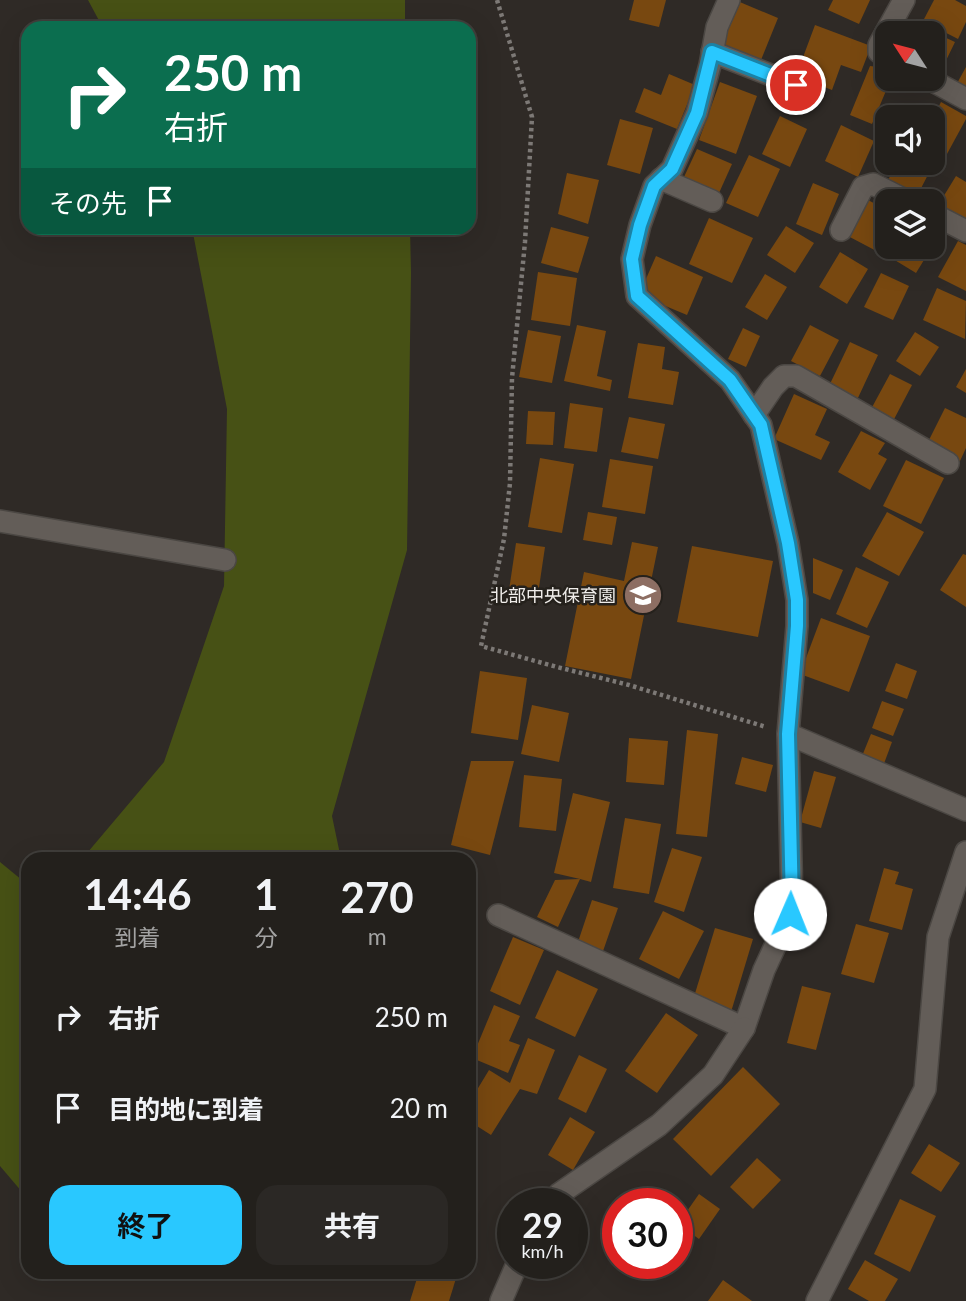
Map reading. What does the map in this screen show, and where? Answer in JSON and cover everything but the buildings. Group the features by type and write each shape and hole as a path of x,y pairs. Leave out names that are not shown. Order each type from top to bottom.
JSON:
{"street":[{"path":"568,1188 659,1125 713,1075 744,1028 764,970 792,904 788,734 797,626 794,578 761,425 730,380 637,296 632,259 654,186 672,169 697,113 717,27 729,0"},
{"path":"892,21 904,0"},
{"path":"712,52 796,85"},
{"path":"945,88 966,99"},
{"path":"661,178 712,201"},
{"path":"841,230 863,187 873,184 883,189"},
{"path":"945,220 966,231"},
{"path":"754,415 784,376 796,376 948,463"},
{"path":"0,521 225,560"},
{"path":"788,734 966,810"},
{"path":"817,1301 925,1089 938,937 966,852"},
{"path":"498,915 744,1028"},
{"path":"501,1301 511,1279"}],"path":[{"path":"497,0 532,117 525,242 512,378 509,494 504,538 481,646 629,685 788,734"}],"green space":[{"path":"88,0 405,0 405,21 99,21"},
{"path":"193,235 410,235 407,550 332,816 340,852 88,852 164,762 224,586 227,409"},
{"path":"0,862 21,879 21,1191 0,1166"}],"place":[{"name":"北部中央保育園","path":"643,595"}],"route":[{"path":"790,914 792,904 788,734 797,600 788,543 761,425 730,380 637,296 632,259 640,225 654,186 672,169 697,113 712,52 796,85"}]}
